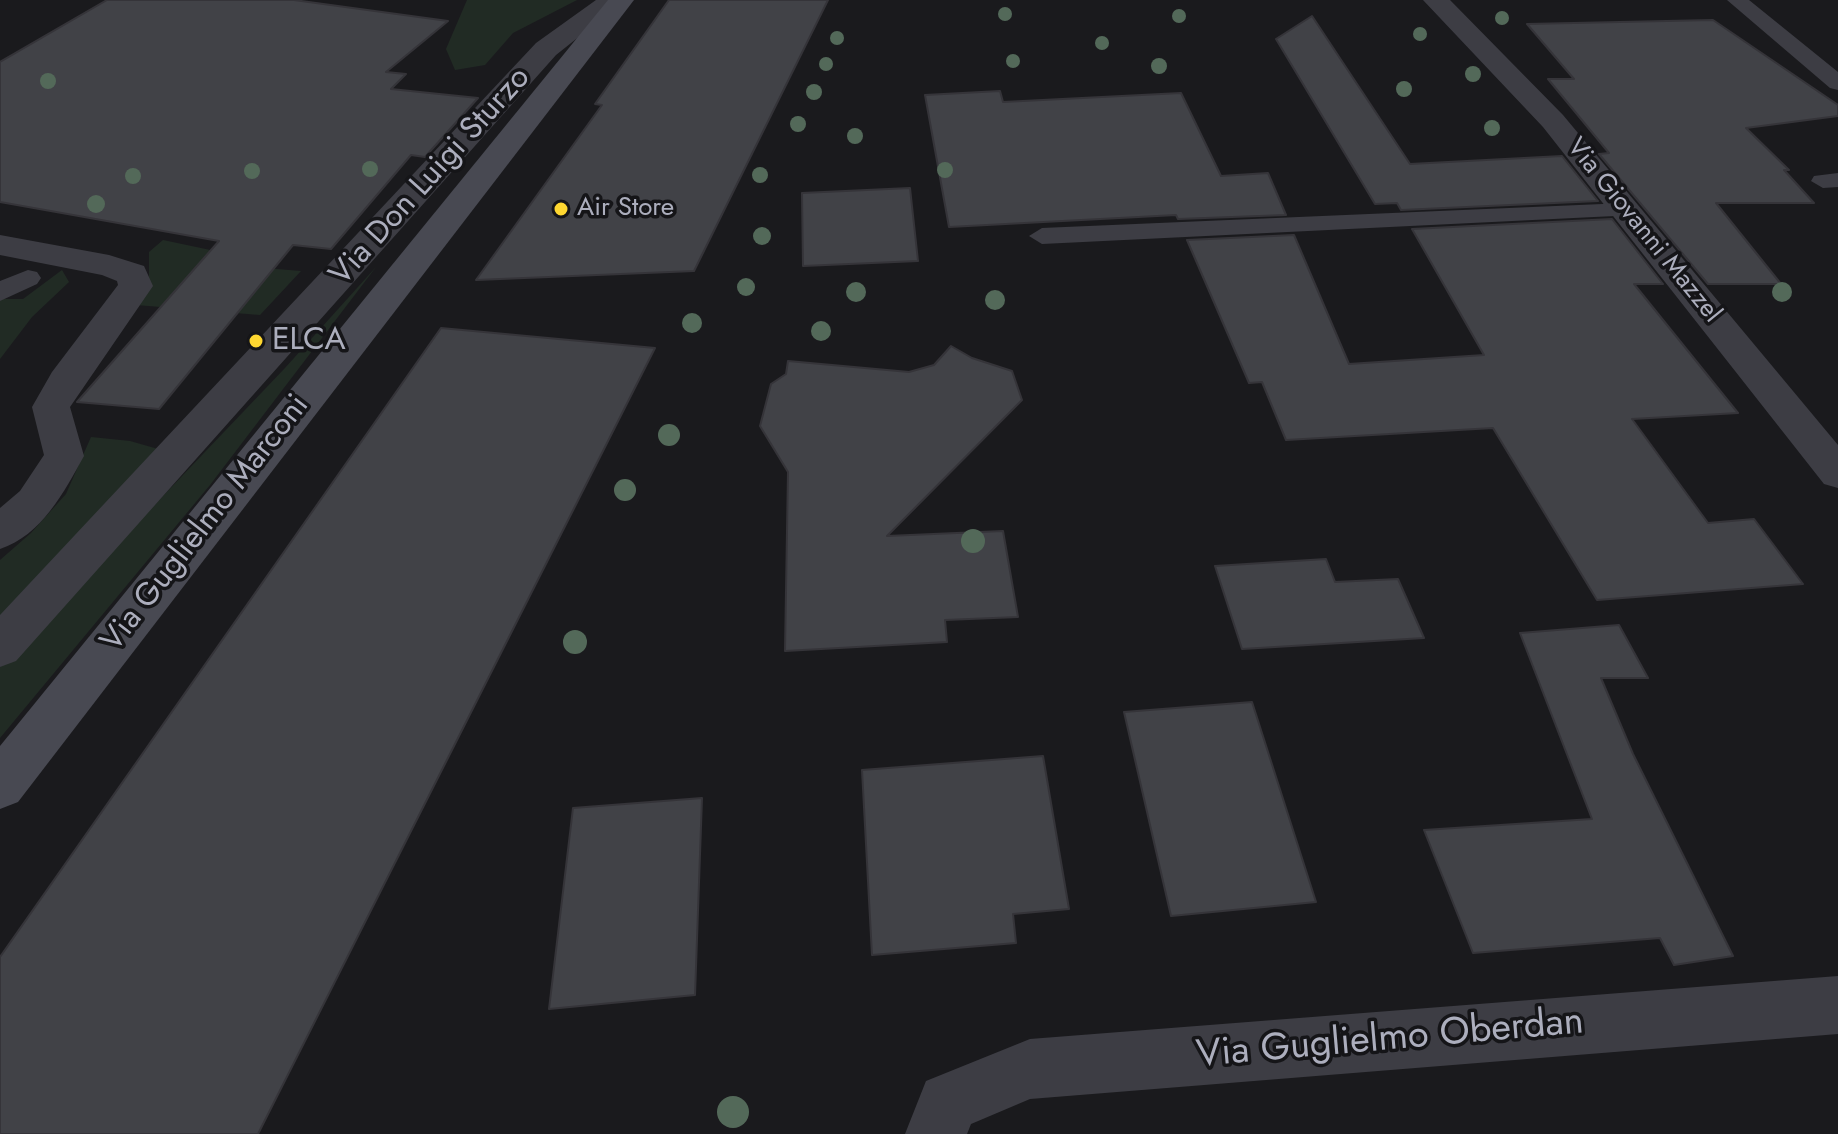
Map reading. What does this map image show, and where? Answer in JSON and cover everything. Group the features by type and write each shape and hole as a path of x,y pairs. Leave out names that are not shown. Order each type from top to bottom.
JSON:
{"street":[{"name":"Via Don Luigi Sturzo","path":"0,647 546,49 612,0"},
{"name":"Via Guglielmo Marconi","path":"0,785 621,0"},
{"name":"Via Giovanni Mazzel","path":"1436,0 1553,121 1838,473"},
{"path":"0,245 109,266 132,274 136,286 65,381 51,407 64,456 35,502 0,532"},
{"name":"Via Guglielmo Oberdan","path":"942,1119 1030,1069 1838,1005"}],"lane":[{"path":"1737,0 1838,83"},
{"path":"1042,236 1626,210"},
{"path":"0,292 28,278"}],"shaded area":[{"path":"467,0 577,0 513,33 485,65 455,70 446,49"},
{"path":"163,240 215,251 252,267 301,271 260,315 136,305 149,283 149,252"},
{"path":"376,267 210,485 0,738 0,667 285,368"},
{"path":"62,270 69,282 32,317 0,359 0,299 23,299"},
{"path":"91,437 130,441 158,449 0,623 0,560 31,533 66,494"}],"building":[{"path":"107,0 294,0 448,21 386,72 406,74 391,89 478,98 425,157 411,155 331,249 293,245 159,409 77,402 219,241 0,202 0,62"},
{"path":"669,0 828,0 694,271 476,280 602,105 595,104"},
{"path":"1312,16 1410,164 1562,156 1598,201 1401,210 1397,203 1375,204 1276,39"},
{"path":"1713,20 1838,105 1838,116 1746,128 1789,170 1784,170 1814,203 1716,203 1781,284 1708,284 1599,154 1609,153 1548,79 1574,79 1527,24"},
{"path":"1000,91 1003,102 1181,93 1221,176 1268,173 1286,215 1178,219 1176,215 949,227 925,95"},
{"path":"910,188 918,261 803,266 802,193"},
{"path":"1612,219 1663,284 1634,284 1738,413 1632,419 1708,523 1754,519 1803,584 1597,600 1493,428 1286,440 1262,382 1249,383 1187,240 1294,235 1349,364 1484,355 1412,229"},
{"path":"441,328 655,348 258,1134 0,1134 0,957"},
{"path":"951,346 972,358 1012,371 1022,400 887,536 1003,531 1018,617 945,620 947,642 785,651 788,472 760,426 771,384 786,374 788,361 909,372 934,365"},
{"path":"1326,559 1335,582 1398,579 1424,638 1242,649 1215,566"},
{"path":"1619,625 1648,678 1601,678 1633,754 1733,956 1674,965 1660,938 1473,953 1424,830 1592,819 1520,633"},
{"path":"1252,702 1316,902 1171,916 1124,712"},
{"path":"1043,756 1069,909 1013,914 1016,943 872,955 862,770"},
{"path":"702,798 695,995 549,1009 573,808"}],"place":[{"name":"Air Store","path":"561,209"},
{"name":"ELCA","path":"256,341"}]}
